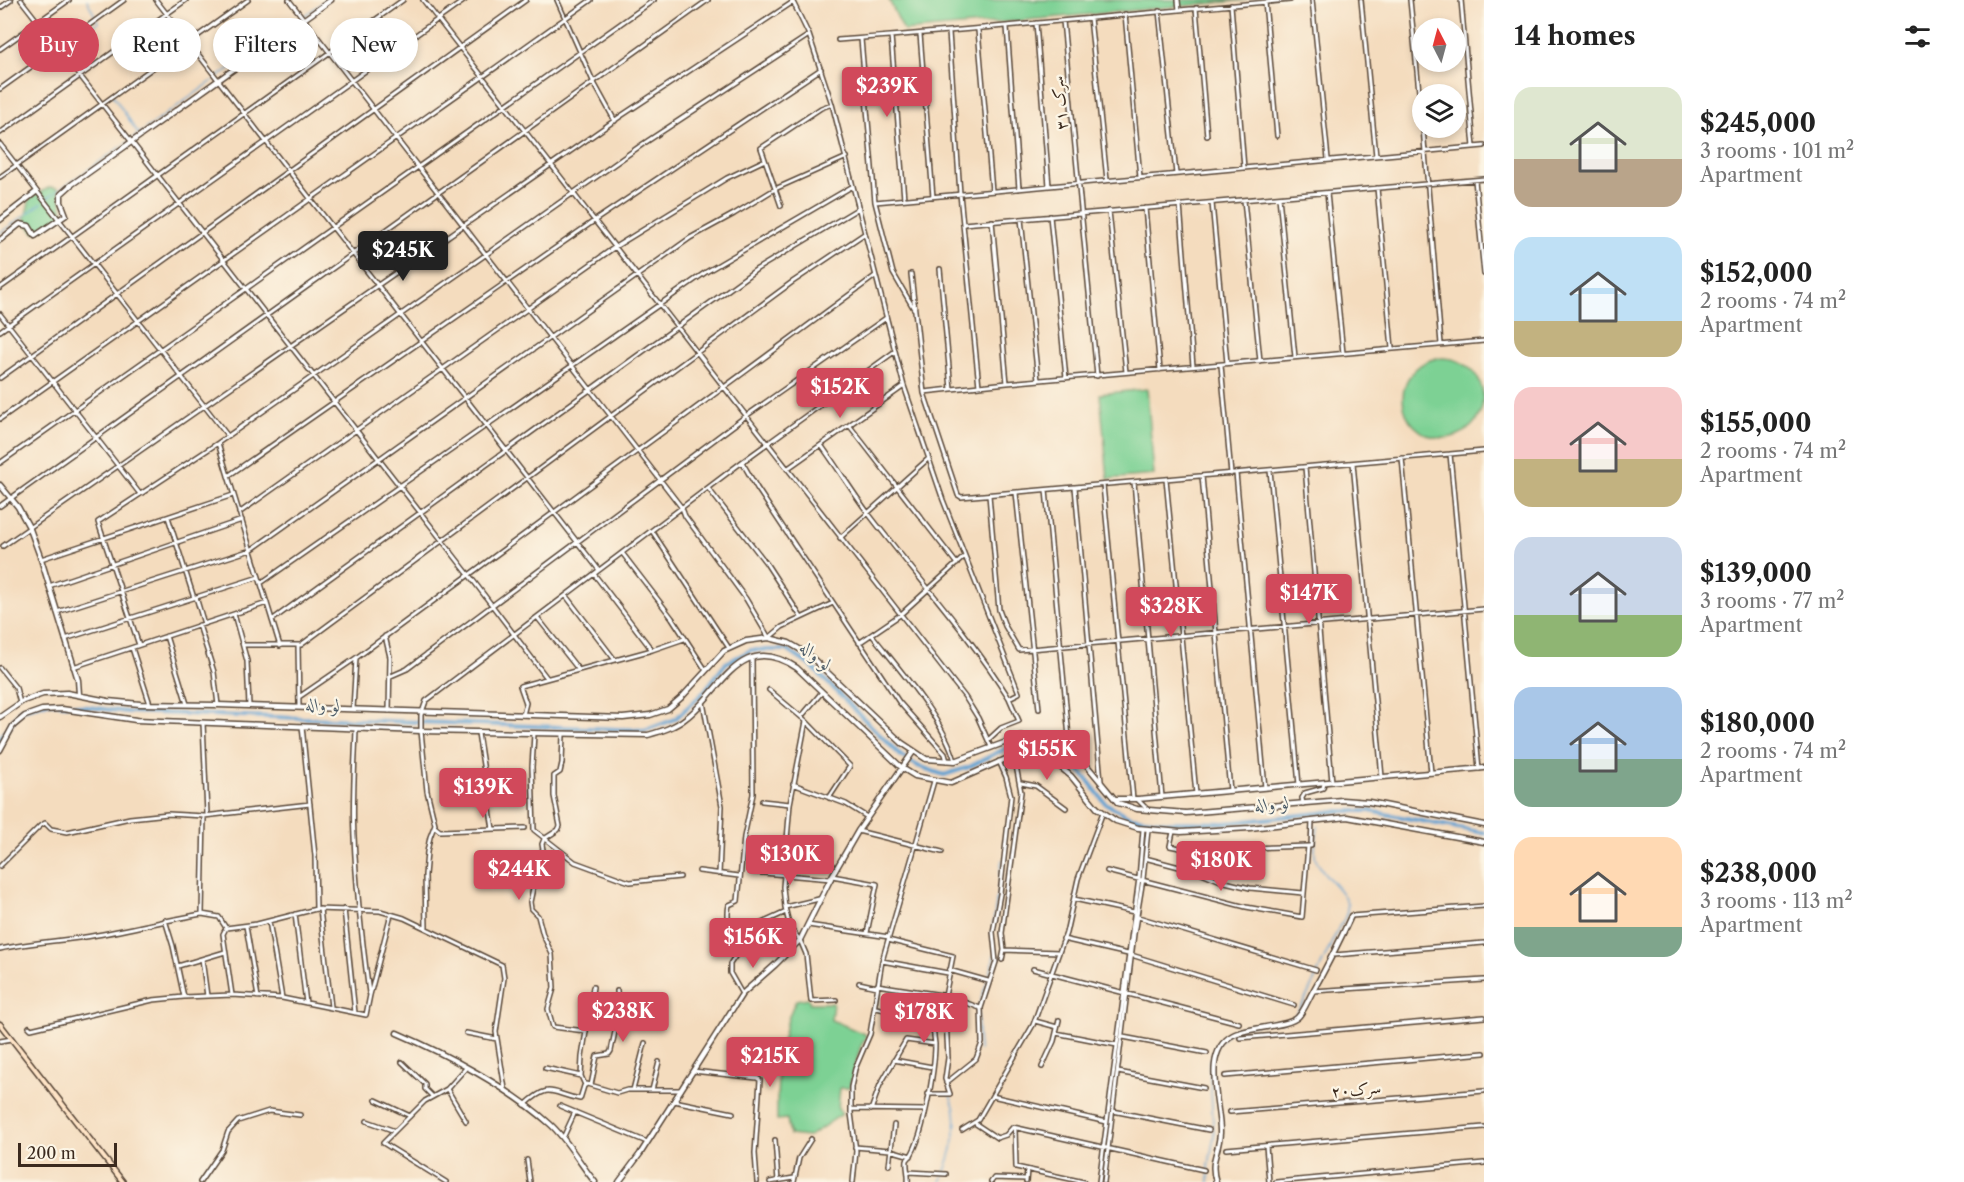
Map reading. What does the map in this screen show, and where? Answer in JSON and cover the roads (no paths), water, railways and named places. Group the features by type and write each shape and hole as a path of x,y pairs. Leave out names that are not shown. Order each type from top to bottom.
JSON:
{"main road":[{"path":"0,1024 123,1182"}],"street":[{"path":"0,8 11,0"},
{"path":"21,0 36,18"},
{"path":"43,18 69,0"},
{"path":"99,18 124,0"},
{"path":"156,0 169,18"},
{"path":"0,133 186,0"},
{"path":"201,33 248,0"},
{"path":"289,0 302,18"},
{"path":"307,18 331,0"},
{"path":"0,288 403,0"},
{"path":"423,0 965,697 989,739 991,747"},
{"path":"0,331 465,0"},
{"path":"0,378 526,0"},
{"path":"557,0 580,54 615,121"},
{"path":"0,419 591,0"},
{"path":"0,463 654,0"},
{"path":"0,506 708,0"},
{"path":"1178,0 1179,9"},
{"path":"838,40 978,30 1125,14 1290,0"},
{"path":"1312,0 1328,160"},
{"path":"1361,0 1376,156"},
{"path":"1410,0 1418,84"},
{"path":"1461,0 1473,147"},
{"path":"3,546 551,165 792,1 809,35 832,104 904,386 965,556 1019,693 1009,698"},
{"path":"1265,2 1277,136"},
{"path":"1231,5 1244,168"},
{"path":"1196,8 1207,136"},
{"path":"1159,11 1176,174"},
{"path":"1125,14 1140,177"},
{"path":"1090,18 1107,180"},
{"name":"سرک ۳۱","path":"1063,21 1096,376"},
{"path":"1036,23 1049,186"},
{"path":"1007,27 1019,189"},
{"path":"978,30 992,191"},
{"path":"949,32 960,194 980,386"},
{"path":"920,34 933,196"},
{"path":"139,645 98,522 218,442 643,144 809,35"},
{"path":"0,49 18,36"},
{"path":"891,36 904,199"},
{"path":"318,38 682,508 685,516 746,599 769,638"},
{"path":"861,38 875,202 892,273 915,310"},
{"path":"201,59 599,570"},
{"path":"228,477 594,220 821,69"},
{"path":"0,89 24,72"},
{"path":"78,72 547,678"},
{"path":"0,177 146,72"},
{"path":"0,240 20,224 29,226 35,236 66,215 61,202 61,194 231,72"},
{"path":"781,206 761,148 821,108 832,104"},
{"path":"1424,138 1441,345"},
{"path":"0,144 227,435"},
{"path":"875,202 1484,146"},
{"path":"57,612 251,550 690,238 775,189 847,157"},
{"path":"239,513 615,247 727,178 765,160"},
{"path":"963,224 1484,179"},
{"path":"1474,180 1484,274"},
{"path":"261,583 706,272 853,186"},
{"path":"1377,189 1392,349"},
{"path":"0,220 36,192"},
{"path":"1327,193 1343,353"},
{"path":"1279,197 1294,357"},
{"path":"1244,200 1260,361"},
{"path":"1212,202 1227,363"},
{"path":"1180,205 1193,366"},
{"path":"272,620 757,269 859,208"},
{"path":"1145,208 1160,370"},
{"path":"1109,211 1126,372"},
{"path":"1050,216 1066,378"},
{"path":"1021,219 1038,380"},
{"path":"992,221 1007,383"},
{"path":"244,645 298,645 696,353 864,233"},
{"path":"940,269 951,389"},
{"path":"912,274 924,392 958,495 961,497 1484,451"},
{"path":"299,698 875,276"},
{"path":"0,314 140,494"},
{"path":"391,676 407,669 746,416 886,318"},
{"path":"924,392 1484,341"},
{"path":"426,928 427,852 435,827 426,782 420,729 421,714 426,700 767,443 894,352"},
{"path":"1221,364 1251,629 1265,788"},
{"path":"787,469 904,386"},
{"path":"849,425 957,564"},
{"path":"218,442 280,646"},
{"path":"821,445 868,512 997,678 1009,698 1019,721 1000,728 989,739"},
{"path":"1114,799 1162,797 1482,769 1450,454"},
{"path":"1402,458 1431,773"},
{"path":"840,538 929,459"},
{"path":"742,462 899,702 945,754 946,761"},
{"path":"1353,463 1382,777"},
{"path":"1305,467 1332,782"},
{"path":"1270,470 1299,785"},
{"path":"1202,476 1230,791"},
{"path":"1166,479 1196,794"},
{"path":"1134,482 1162,797"},
{"path":"0,485 30,529 78,680 80,694"},
{"path":"1103,485 1135,798 1148,810"},
{"path":"1075,487 1101,784"},
{"path":"708,488 766,563 801,617"},
{"path":"1046,490 1070,748"},
{"path":"1016,493 1039,709"},
{"path":"41,559 234,495"},
{"path":"988,495 1001,618 1019,650 1484,609"},
{"path":"168,517 195,597 214,672 218,705"},
{"path":"49,586 242,520"},
{"path":"652,531 729,648"},
{"path":"622,553 672,618 705,669"},
{"path":"859,643 900,615 965,556"},
{"path":"594,574 652,650"},
{"path":"65,639 259,577"},
{"path":"566,596 615,660"},
{"path":"73,667 267,603"},
{"path":"769,638 782,627 833,603"},
{"path":"234,614 244,645 249,675 249,706"},
{"path":"537,617 578,669"},
{"path":"872,635 916,692 947,740 955,761"},
{"path":"166,636 187,704"},
{"path":"385,636 390,657 391,676 388,711"},
{"path":"0,717 20,703 43,694 80,694 108,701 150,704 299,707 421,714 623,718 659,712 682,697 705,669 729,648 746,641 769,638 789,643 808,654 912,753 926,759 955,761 1020,737 1041,738 1070,748 1118,803 1148,810 1196,813 1342,800 1369,802 1484,825"},
{"path":"523,716 526,703 520,686 684,639"},
{"path":"298,645 299,707"},
{"path":"132,648 150,704"},
{"path":"0,750 13,726 25,716 42,710 62,709 136,720 203,723 563,735 648,735 667,729 686,719 739,664 761,656 787,661 797,668 915,776 934,781 951,783 1014,755 1039,755 1054,762 1071,776 1102,812 1116,821 1145,829 1173,832 1250,828 1312,819 1347,817 1484,842"},
{"path":"353,710 356,658"},
{"path":"742,994 730,973 730,964 740,949 731,934 728,910 729,905 738,901 744,837 753,794 752,658"},
{"path":"0,668 16,688 20,703"},
{"path":"769,690 801,717 850,766 829,798"},
{"path":"801,717 822,692"},
{"path":"703,702 722,806 718,874"},
{"path":"806,722 790,804 784,875 785,907 790,928 800,940 806,954 811,1001 836,1000"},
{"path":"202,914 205,815 203,723"},
{"path":"302,726 318,909 331,1007"},
{"path":"356,729 353,822 358,909 370,995"},
{"path":"478,732 493,829"},
{"path":"534,734 532,767 534,830 544,840 575,862 630,882 680,877"},
{"path":"563,735 562,763 560,772 554,776 553,785 560,826 542,844 544,856 530,902 531,909 538,916 543,935 552,954 554,988 548,1008 550,1020 553,1027 585,1031"},
{"path":"619,1182 742,994 800,940 858,831 912,753"},
{"path":"1002,960 1004,950 1002,933 1020,784 1014,755"},
{"path":"946,1083 976,1059 982,1043 981,1008 996,962 993,933 1000,894 1011,796 999,761"},
{"path":"853,1182 855,1147 851,1087 855,1070 870,1034 882,961 934,781"},
{"path":"1303,804 1305,793 1323,788 1324,783"},
{"path":"793,784 846,804 867,817"},
{"path":"1020,784 1036,786 1066,808"},
{"path":"762,801 790,804"},
{"path":"0,866 45,823 58,832 75,831 130,818 168,814 205,815 310,804"},
{"path":"962,1130 975,1124 1035,1021 1064,939 1078,879 1102,812"},
{"path":"1107,871 1246,907 1302,917 1312,819"},
{"path":"435,827 440,831 525,828"},
{"path":"1104,1182 1123,1037 1135,914 1145,858 1145,829"},
{"path":"1141,878 1145,829"},
{"path":"858,831 942,852"},
{"path":"1173,832 1170,846 1190,850 1308,846"},
{"path":"756,842 787,844"},
{"path":"1145,858 1251,888 1304,893"},
{"path":"699,872 740,876"},
{"path":"751,872 832,877 877,884 867,933"},
{"path":"785,907 821,899"},
{"path":"1074,899 1135,914 1316,970"},
{"path":"1216,1182 1212,1170 1220,1133 1214,1076 1217,1052 1230,1036 1297,1018 1334,955 1351,916 1484,906"},
{"path":"226,928 246,926 318,909 358,909 404,918 502,965 504,978 496,1032 505,1091"},
{"path":"344,909 355,1013"},
{"path":"738,934 786,912"},
{"path":"0,949 32,942 95,936 202,914 219,917 226,928"},
{"path":"295,914 306,1003"},
{"path":"29,1027 31,1029 153,1000 232,995 282,998 366,1015 391,914"},
{"path":"165,920 184,997"},
{"path":"269,921 282,998"},
{"path":"807,925 867,933 952,956 945,996 948,1058 945,1079 950,1094 928,1094"},
{"path":"246,926 258,997"},
{"path":"226,928 223,934 232,995"},
{"path":"1064,939 1130,955 1294,1005"},
{"path":"1334,955 1484,943"},
{"path":"1004,950 1059,952"},
{"path":"178,966 226,952"},
{"path":"202,959 207,996"},
{"path":"882,961 989,981"},
{"path":"1033,969 1239,1023"},
{"path":"1313,991 1484,980"},
{"path":"859,983 945,996 981,1008"},
{"path":"525,1105 546,1090 580,1099 585,1085 581,1076 585,1031 593,987"},
{"path":"591,1085 597,1056 611,1052 619,1012 617,991"},
{"path":"1099,1182 1126,994"},
{"path":"876,1008 932,1020 935,1044 932,1067 921,1133 907,1160 908,1182"},
{"path":"1240,1038 1484,1017"},
{"path":"1042,1067 1059,1020"},
{"path":"1035,1021 1058,1027"},
{"path":"397,1033 433,1049 525,1105 551,1125 595,1182"},
{"path":"466,1033 498,1040"},
{"path":"1056,1033 1117,1045"},
{"path":"1123,1037 1206,1053"},
{"path":"0,1041 12,1039"},
{"path":"871,1110 880,1085 906,1040 935,1044"},
{"path":"633,1090 645,1043"},
{"path":"1225,1076 1484,1053"},
{"path":"894,1060 932,1067"},
{"path":"402,1062 425,1084 425,1089 432,1096"},
{"path":"652,1090 659,1062"},
{"path":"447,1182 383,1144 383,1141 432,1096 447,1089 466,1068"},
{"path":"545,1068 581,1076"},
{"path":"693,1071 760,1080 755,1153 757,1182"},
{"path":"1118,1072 1203,1088"},
{"path":"585,1085 617,1093 633,1090 681,1090"},
{"path":"447,1089 466,1121"},
{"name":"سرک۲۰","path":"1230,1112 1484,1090"},
{"path":"992,1096 1107,1122"},
{"path":"376,1100 410,1116"},
{"path":"674,1101 733,1113"},
{"path":"560,1106 647,1142"},
{"path":"851,1109 925,1110"},
{"path":"1113,1111 1209,1130"},
{"path":"200,1182 222,1150 228,1132 238,1120 269,1112 300,1115"},
{"path":"563,1139 575,1112"},
{"path":"367,1121 395,1131"},
{"path":"975,1124 997,1138 1006,1135 1013,1127 1204,1170"},
{"path":"889,1165 894,1125"},
{"path":"1226,1149 1484,1127"},
{"path":"1016,1128 1016,1167 1084,1182"},
{"path":"770,1182 794,1180 799,1158 811,1139"},
{"path":"775,1140 778,1180"},
{"path":"1266,1146 1269,1182"},
{"path":"855,1147 890,1150 911,1156"},
{"path":"527,1160 530,1182"},
{"path":"1276,1182 1484,1163"},
{"path":"991,1182 994,1178 1026,1181 1027,1170"},
{"path":"909,1172 946,1174"}],"waterway":[{"path":"87,0 96,18"},
{"path":"304,16 326,0"},
{"path":"218,77 225,72"},
{"path":"133,138 214,80"},
{"path":"112,94 138,133"},
{"path":"46,199 128,142"},
{"path":"0,233 42,203"},
{"name":"لو واله","path":"0,739 21,709 49,702 127,712 646,730 675,719 702,694 726,663 751,650 787,650 811,666 901,756 918,766 944,775 969,767 1004,749 1034,745 1063,753 1105,803 1130,817 1168,822 1225,823 1338,811 1370,811 1484,833"},
{"name":"لو واله","path":"998,752 1003,754"},
{"path":"1293,1019 1306,998 1346,916 1345,899 1316,859 1318,826"},
{"path":"992,933 1002,860"},
{"path":"979,1050 978,1011 994,955"},
{"path":"1209,1182 1209,1165 1214,1136 1209,1062 1217,1044 1232,1029 1275,1020 1283,1022"},
{"path":"941,1182 952,1150 956,1128 954,1105 950,1095"}]}
